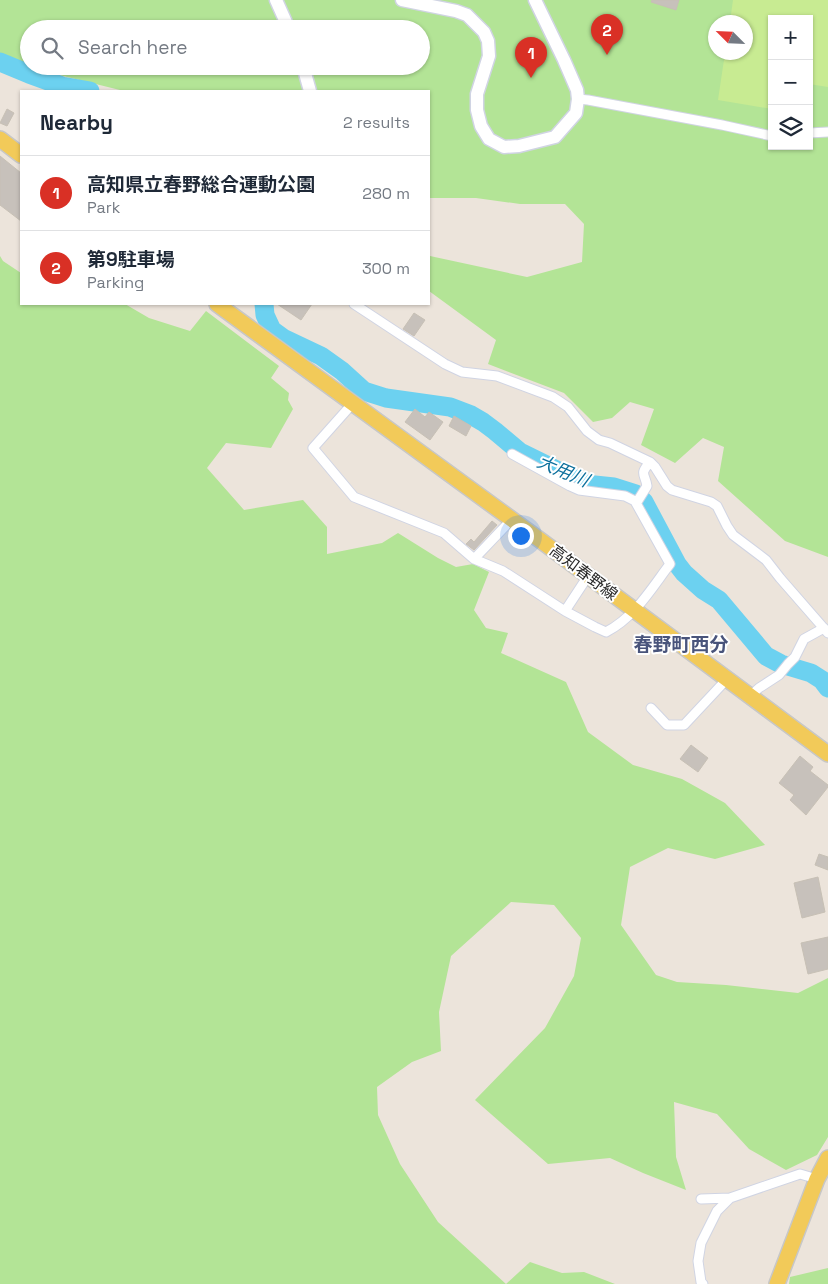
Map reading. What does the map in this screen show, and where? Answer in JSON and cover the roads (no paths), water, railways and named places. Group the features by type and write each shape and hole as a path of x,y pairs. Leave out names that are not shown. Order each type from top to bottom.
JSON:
{"main road":[{"path":"0,139 20,154"},
{"name":"高知春野線","path":"221,305 828,754"},
{"path":"777,1284 828,1158"}],"street":[{"path":"276,0 285,20"},
{"path":"402,0 467,15 484,32 488,41 489,56 477,94 477,110 481,126 489,139 504,147 519,146 555,137 576,113 578,99 576,90 564,60 535,0"},
{"path":"306,75 310,90"},
{"path":"578,99 768,135"},
{"path":"813,133 828,132"},
{"path":"356,305 445,364 462,372 497,376 553,397 568,407 586,431 599,440 610,443 650,462 672,490 711,502 717,506 733,535 766,560 826,630 804,639 795,657 779,675 750,696"},
{"path":"353,403 313,448 354,497 444,533 474,559 502,571 565,610 606,632 619,625 635,611 670,564 636,503 647,486 643,473 650,462"},
{"path":"512,454 579,490 640,498"},
{"path":"474,559 512,519"},
{"path":"565,610 588,576"},
{"path":"651,708 667,725 684,725 727,679"},
{"path":"701,1199 730,1198 800,1174 822,1174"},
{"path":"703,1284 700,1282 698,1261 700,1243 716,1210 730,1198"}],"waterway":[{"name":"大用川","path":"0,62 20,70"},
{"name":"大用川","path":"32,75 62,86 84,90"},
{"name":"大用川","path":"264,305 265,315 272,330 283,338 321,356 342,371 364,391 386,398 450,407 483,422 520,452 585,484 614,487 636,494 644,502 677,564 684,573 703,590 719,600 766,656 781,664 811,673 822,680 828,688"}],"place":[{"name":"第9駐車場","path":"607,55"},
{"name":"高知県立春野総合運動公園","path":"531,78"}],"district":[{"name":"春野町西分","path":"681,644"}]}
